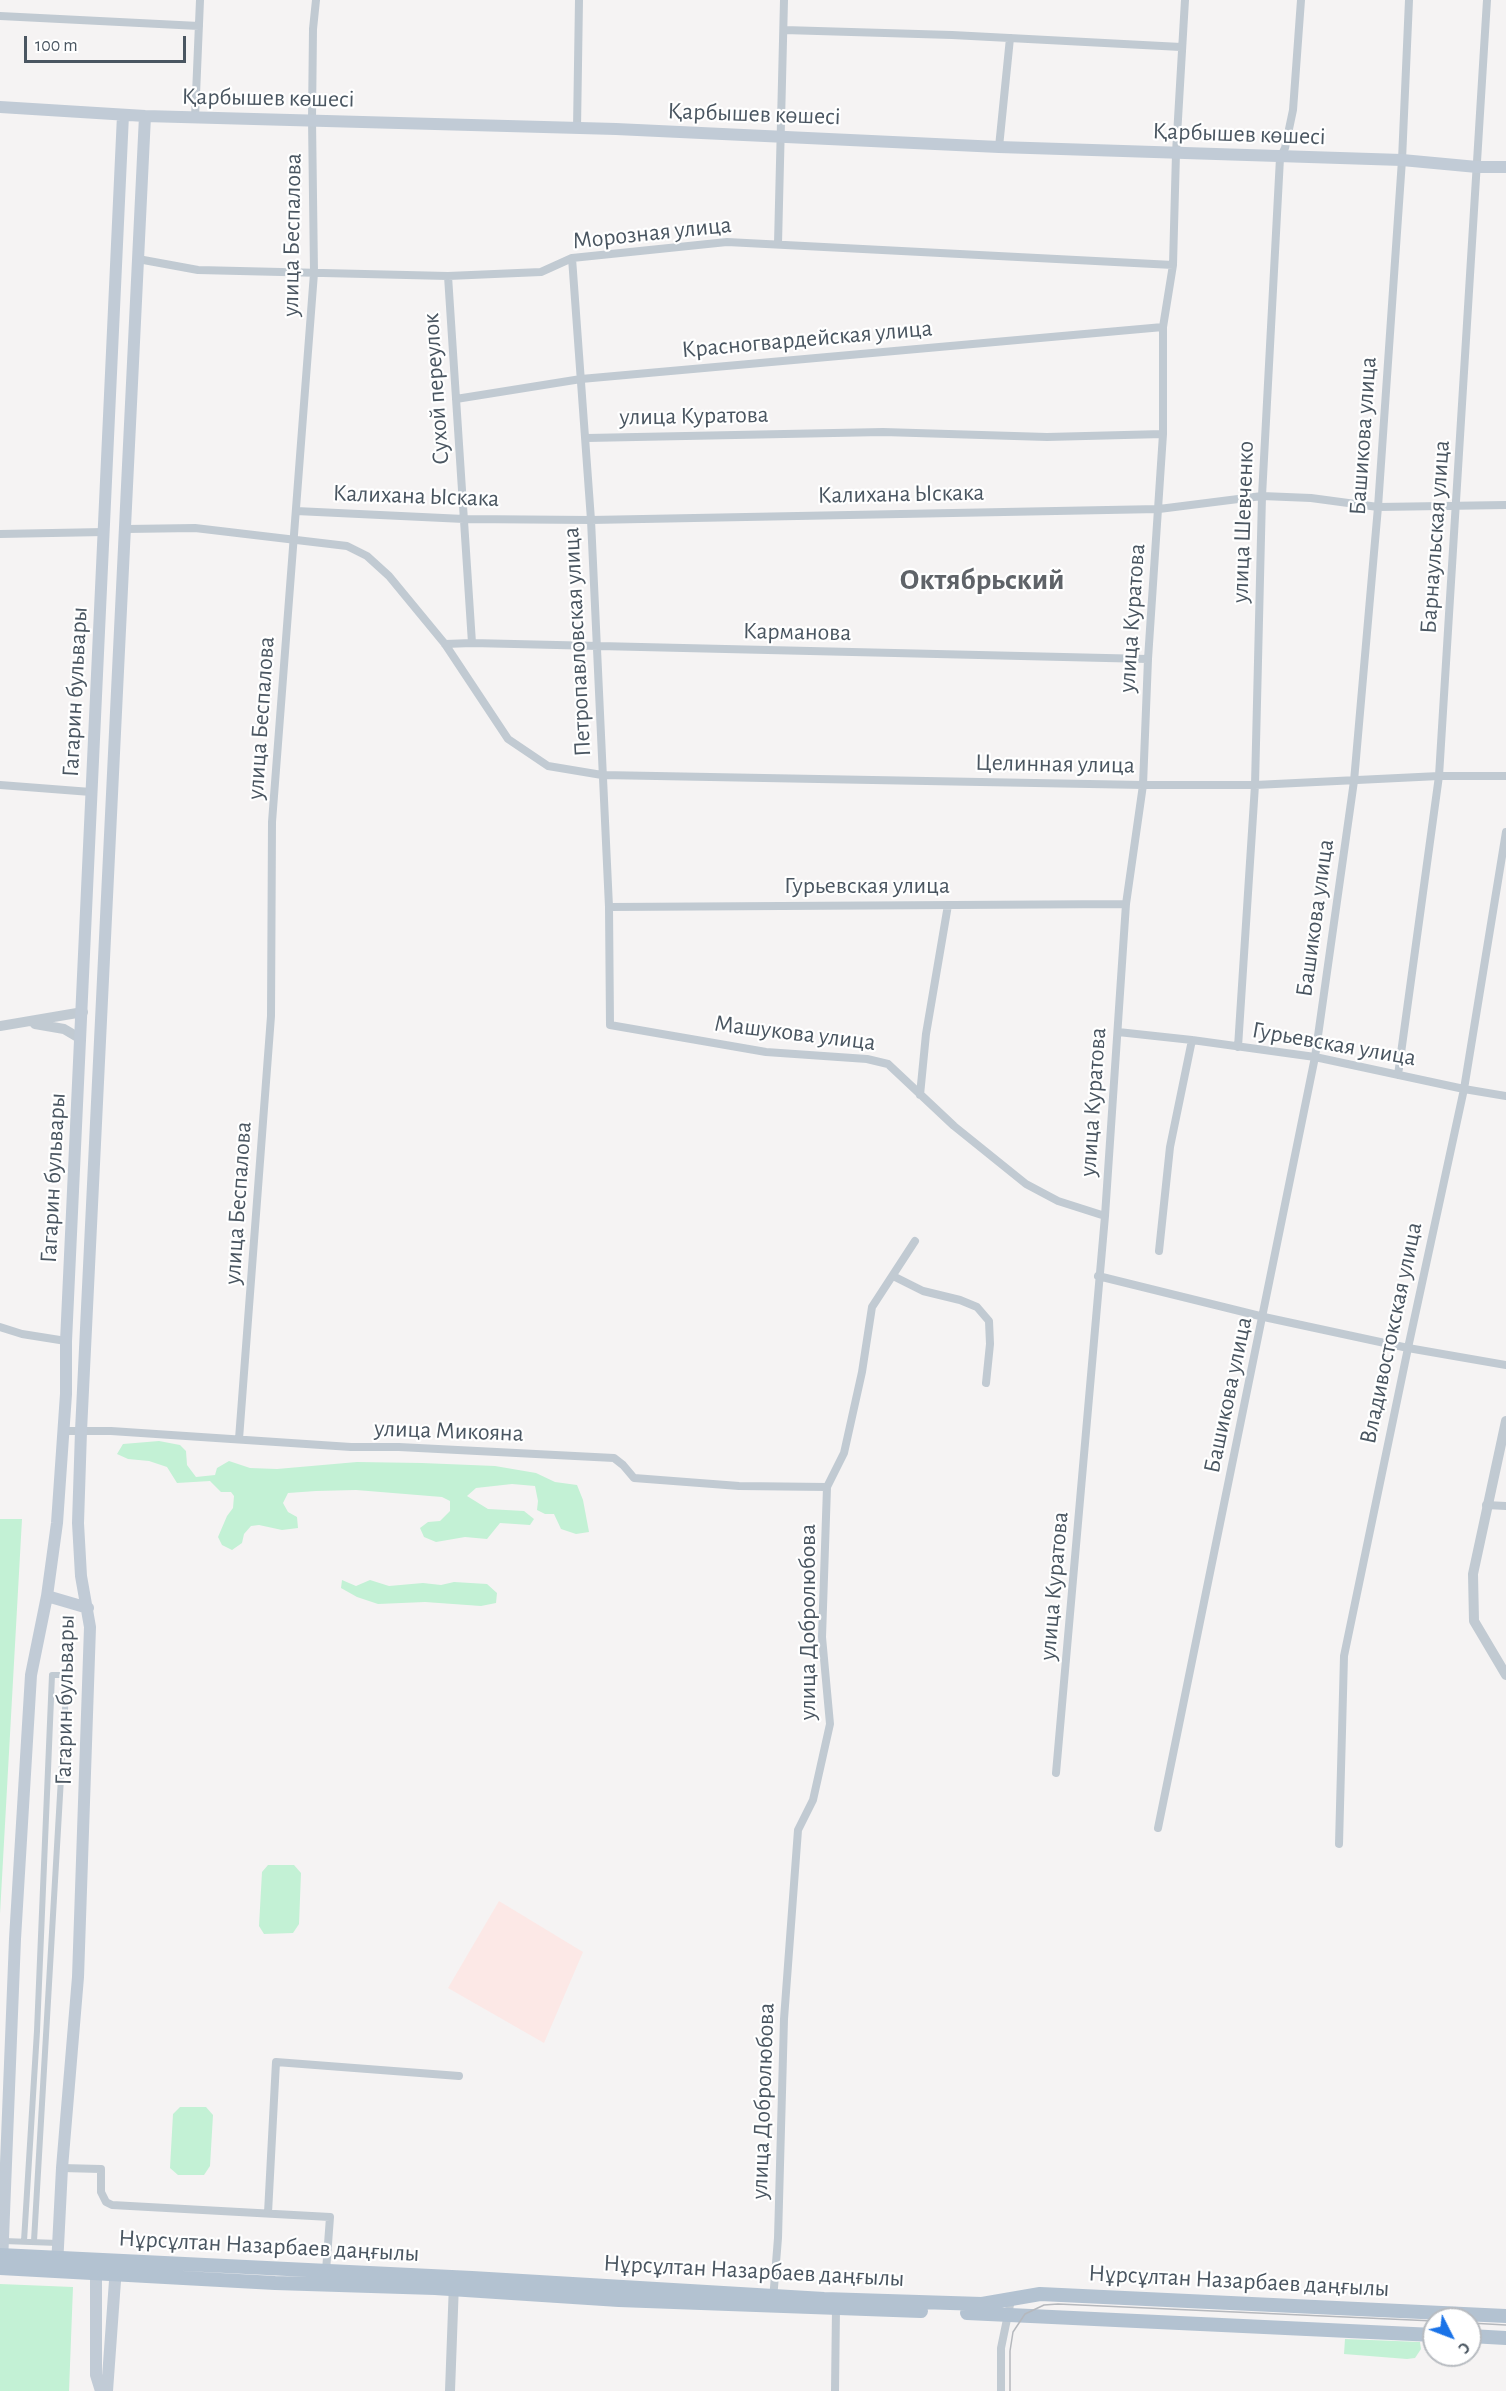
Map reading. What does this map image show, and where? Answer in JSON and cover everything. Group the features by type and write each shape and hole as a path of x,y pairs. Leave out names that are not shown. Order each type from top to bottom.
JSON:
{"main road":[{"name":"Қарбышев көшесі","path":"0,107 195,118 312,119 782,135 999,147 1280,158 1402,160 1477,167 1506,167"},
{"name":"Гагарин бульвары","path":"1,2262 4,2241 15,1939 31,1675 47,1596 57,1523 66,1394 66,1341 123,115"},
{"name":"Гагарин бульвары","path":"57,2264 78,1967 90,1627 81,1576 78,1523 81,1431 145,116"},
{"path":"104,532 126,529"},
{"path":"83,1012 100,1010"},
{"path":"47,1596 88,1608"},
{"name":"Нұрсұлтан Назарбаев даңғылы","path":"1,2262 773,2300 824,2299 982,2304 1040,2294 1506,2316"},
{"path":"96,2267 96,2376 101,2391"},
{"path":"107,2391 116,2268"},
{"name":"Нұрсұлтан Назарбаев даңғылы","path":"116,2268 326,2271 454,2283"},
{"name":"Нұрсұлтан Назарбаев даңғылы","path":"773,2300 836,2308 982,2313 1007,2316 1036,2314 1422,2334"},
{"path":"1482,2337 1506,2338"}],"street":[{"path":"195,118 200,0"},
{"name":"улица Беспалова","path":"239,1439 271,1016 272,822 315,273 312,119 313,29 316,0"},
{"path":"577,129 579,0"},
{"path":"778,244 784,0"},
{"name":"улица Куратова","path":"1056,1773 1105,1216 1126,904 1143,785 1148,659 1163,434 1163,327 1173,265 1176,153 1185,0"},
{"name":"улица Шевченко","path":"1238,1047 1255,784 1262,496 1280,158 1285,148 1293,110 1301,0"},
{"name":"Башикова улица","path":"1158,1828 1264,1317 1315,1057 1354,781 1378,507 1402,160 1409,0"},
{"name":"Барнаульская улица","path":"1398,1075 1440,776 1487,0"},
{"path":"0,16 199,26"},
{"path":"784,30 1181,47"},
{"path":"999,147 1010,38"},
{"name":"Морозная улица","path":"138,259 198,270 448,276 541,272 572,258 727,242 1173,265"},
{"name":"Петропавловская улица","path":"572,258 587,438 609,907 610,1025"},
{"name":"Сухой переулок","path":"448,276 472,643"},
{"name":"Красногвардейская улица","path":"456,399 581,379 1163,327"},
{"name":"улица Куратова","path":"587,438 883,432 1047,437 1163,434"},
{"name":"Калихана Ыскака","path":"296,511 464,519 591,520 1159,509 1262,496 1311,498 1378,507 1506,505"},
{"name":"Целинная улица","path":"126,529 195,528 347,546 367,556 389,576 445,644 508,739 548,766 602,775 1143,785 1506,776"},
{"path":"0,534 104,532"},
{"name":"Карманова","path":"445,644 1148,659"},
{"path":"0,785 91,792"},
{"name":"Владивостокская улица","path":"1339,1844 1344,1656 1464,1089 1506,832"},
{"name":"Гурьевская улица","path":"609,907 1126,904"},
{"path":"920,1095 927,1034 948,905"},
{"path":"0,1026 83,1012"},
{"path":"26,1022 64,1029 81,1039"},
{"name":"Машукова улица","path":"610,1025 766,1052 867,1059 888,1064 984,1152 1026,1184 1058,1201 1105,1216"},
{"name":"Гурьевская улица","path":"1118,1032 1315,1057 1506,1096"},
{"path":"1159,1251 1170,1147 1192,1040"},
{"name":"улица Добролюбова","path":"773,2300 778,2238 784,2019 798,1830 813,1800 830,1724 822,1637 827,1487 844,1454 862,1372 872,1307 915,1240"},
{"path":"893,1276 923,1291 960,1300 977,1308 989,1321 990,1344 986,1383"},
{"path":"1098,1276 1264,1317 1408,1348 1506,1365"},
{"path":"0,1327 22,1334 66,1341"},
{"path":"1506,1421 1486,1505 1473,1574 1474,1621 1506,1675"},
{"name":"улица Микояна","path":"62,1431 111,1431 351,1447 399,1447 614,1458 623,1464 634,1478 740,1486 827,1487"},
{"path":"1486,1505 1506,1506"},
{"path":"24,2241 37,2031 52,1675 67,1676 34,2241"},
{"path":"46,1820 60,1820"},
{"path":"268,2213 276,2062 459,2076"},
{"path":"62,2168 101,2169 101,2192 106,2202 112,2205 330,2217 326,2271"},
{"path":"4,2241 58,2242"},
{"path":"450,2391 454,2283"},
{"path":"1001,2391 1001,2348 1011,2300"},
{"path":"834,2391 836,2308"}],"shaded area":[{"path":"499,1901 583,1952 544,2043 448,1988"}],"green space":[{"path":"159,1441 180,1445 186,1451 187,1465 196,1477 215,1475 217,1468 229,1461 250,1468 277,1469 357,1462 422,1463 495,1466 536,1473 555,1482 577,1485 583,1500 589,1532 576,1534 561,1529 554,1514 545,1514 537,1510 535,1486 512,1484 476,1488 467,1496 488,1509 524,1511 534,1519 530,1525 500,1523 487,1539 465,1537 436,1542 424,1537 420,1528 428,1522 440,1521 450,1511 450,1501 442,1497 356,1490 316,1491 288,1493 283,1503 288,1512 297,1517 298,1528 282,1530 259,1525 251,1526 244,1534 242,1543 232,1550 222,1545 218,1537 233,1508 234,1496 231,1492 221,1492 210,1481 177,1483 167,1467 149,1461 128,1459 117,1454 123,1444"},
{"path":"0,1519 22,1519 0,1914"},
{"path":"342,1580 356,1586 370,1580 389,1586 423,1583 441,1585 454,1582 487,1584 497,1593 496,1603 481,1606 425,1602 378,1604 357,1597 341,1588"},
{"path":"268,1865 294,1865 301,1873 299,1924 293,1933 264,1934 259,1926 262,1872"},
{"path":"180,2107 206,2107 213,2115 210,2166 204,2175 178,2175 170,2168 173,2114"},
{"path":"0,2284 73,2287 69,2391 0,2391"},
{"path":"1345,2339 1420,2342 1421,2349 1415,2358 1407,2359 1344,2354"}],"tram line":[{"path":"1010,2391 1010,2351 1013,2332 1025,2314 1044,2305 1422,2320"},
{"path":"1482,2324 1506,2325"}],"district":[{"name":"Октябрьский","path":"982,580"}]}
